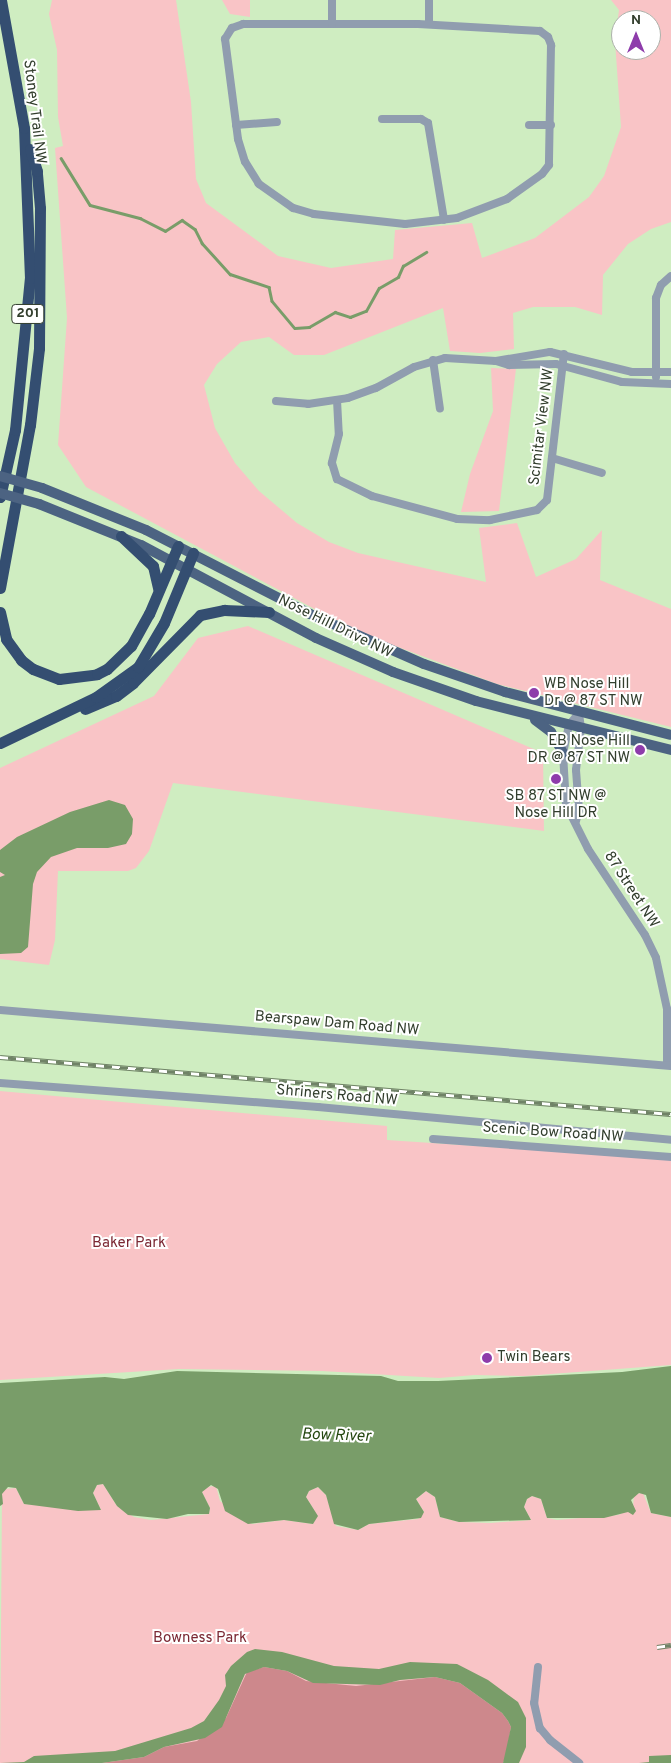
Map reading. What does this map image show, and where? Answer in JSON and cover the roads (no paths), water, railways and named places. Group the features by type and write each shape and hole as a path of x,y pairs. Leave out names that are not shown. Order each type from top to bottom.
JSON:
{"highway":[{"name":"Stoney Trail NW","path":"0,497 15,430 30,278 24,128 1,0"},
{"path":"0,588 30,425 39,348 40,208 37,171 24,128"},
{"path":"121,536 153,566 159,590"},
{"path":"0,612 12,650 33,669 59,678 86,677 107,669 131,646 159,590 178,546"},
{"path":"0,743 40,722 96,697 138,667 164,623 193,553"},
{"path":"40,722 116,696 150,669 174,639 200,615 224,610 270,612"}],"main road":[{"name":"Nose Hill Drive NW","path":"0,476 42,488 120,518 193,553 310,614 424,664 472,682 579,713 671,735"},
{"name":"Nose Hill Drive NW","path":"0,493 39,504 121,536 270,612 316,638 393,672 530,716 671,750"},
{"path":"530,716 551,732 563,753"}],"street":[{"path":"332,0 332,24"},
{"path":"428,0 429,24"},
{"path":"243,24 332,24 429,24 535,30 545,34 551,45 551,160 542,174 507,199 483,210 444,220 405,224 314,214 293,208 271,195 253,176 242,152 236,125 225,40 232,28 243,24"},
{"path":"382,119 421,119 428,123 444,220"},
{"path":"236,125 277,122"},
{"path":"529,125 551,125"},
{"path":"656,384 656,298 661,285 671,276"},
{"path":"276,401 308,404 337,400 376,388 433,360 457,358 496,361 533,354 564,354 625,370 671,372"},
{"name":"Scimitar View NW","path":"337,400 340,426 332,463 337,479 372,496 447,516 482,521 537,510 547,500 564,354"},
{"path":"433,360 440,409"},
{"path":"496,361 509,366 563,365 622,382 671,384"},
{"path":"552,458 602,473"},
{"name":"87 Street NW","path":"579,713 570,725 563,753 563,789 566,805 576,821 588,849 645,935 656,958 667,1009 669,1065"},
{"name":"87 Street NW","path":"576,821 579,810 576,770 581,728 579,713"},
{"name":"Bearspaw Dam Road NW","path":"0,1010 669,1065"},
{"name":"Shriners Road NW","path":"0,1083 318,1108 671,1140"},
{"name":"Scenic Bow Road NW","path":"433,1139 671,1157"},
{"path":"538,1667 534,1703 540,1728 579,1763"}],"water":[{"path":"109,800 125,805 133,819 132,834 126,844 108,848 77,848 51,857 37,872 33,884 28,947 21,953 0,954 0,877 5,875 0,872 0,850 17,837 70,812"},
{"name":"Bow River","path":"671,1366 671,1517 651,1513 646,1495 639,1493 631,1500 636,1511 633,1515 628,1512 604,1518 547,1518 541,1499 532,1496 527,1499 524,1507 531,1520 459,1522 440,1517 435,1497 426,1491 416,1499 424,1512 421,1518 369,1524 358,1530 334,1524 326,1495 318,1487 309,1491 306,1497 318,1516 313,1524 284,1520 248,1524 225,1511 218,1489 211,1485 202,1492 210,1508 209,1514 188,1514 167,1519 128,1515 117,1506 103,1484 97,1485 93,1493 101,1510 78,1511 24,1504 16,1488 8,1487 2,1494 3,1504 0,1506 0,1383 105,1377 124,1379 177,1371 381,1376 398,1381 438,1381 622,1372"},
{"path":"255,1649 282,1652 334,1666 379,1669 410,1662 457,1664 488,1680 518,1702 526,1718 526,1747 519,1763 503,1763 511,1727 508,1721 502,1713 460,1683 435,1677 400,1680 380,1685 313,1683 287,1671 264,1667 245,1674 222,1727 205,1738 164,1747 144,1757 102,1763 0,1763 24,1762 34,1756 115,1751 191,1728 204,1721 219,1700 226,1686 225,1675 231,1666 247,1652"},
{"path":"671,1755 671,1763 639,1763 649,1762 649,1756"}],"waterway":[{"path":"61,158 90,205 140,218 165,231 182,220 195,229 202,243 230,274 269,287 272,301 295,328 309,327 335,312 350,317 366,311 379,288 398,277 403,266 426,252"}],"railway":[{"path":"0,1057 671,1114"},
{"path":"657,1647 671,1645"}],"place":[{"name":"WB Nose Hill Dr @ 87 ST NW","path":"534,693"},
{"name":"EB Nose Hill DR @ 87 ST NW","path":"640,750"},
{"name":"SB 87 ST NW @ Nose Hill DR","path":"556,779"},
{"name":"Twin Bears","path":"487,1358"}],"park label":[{"name":"Baker Park","path":"129,1244"},
{"name":"Bowness Park","path":"200,1639"}]}
